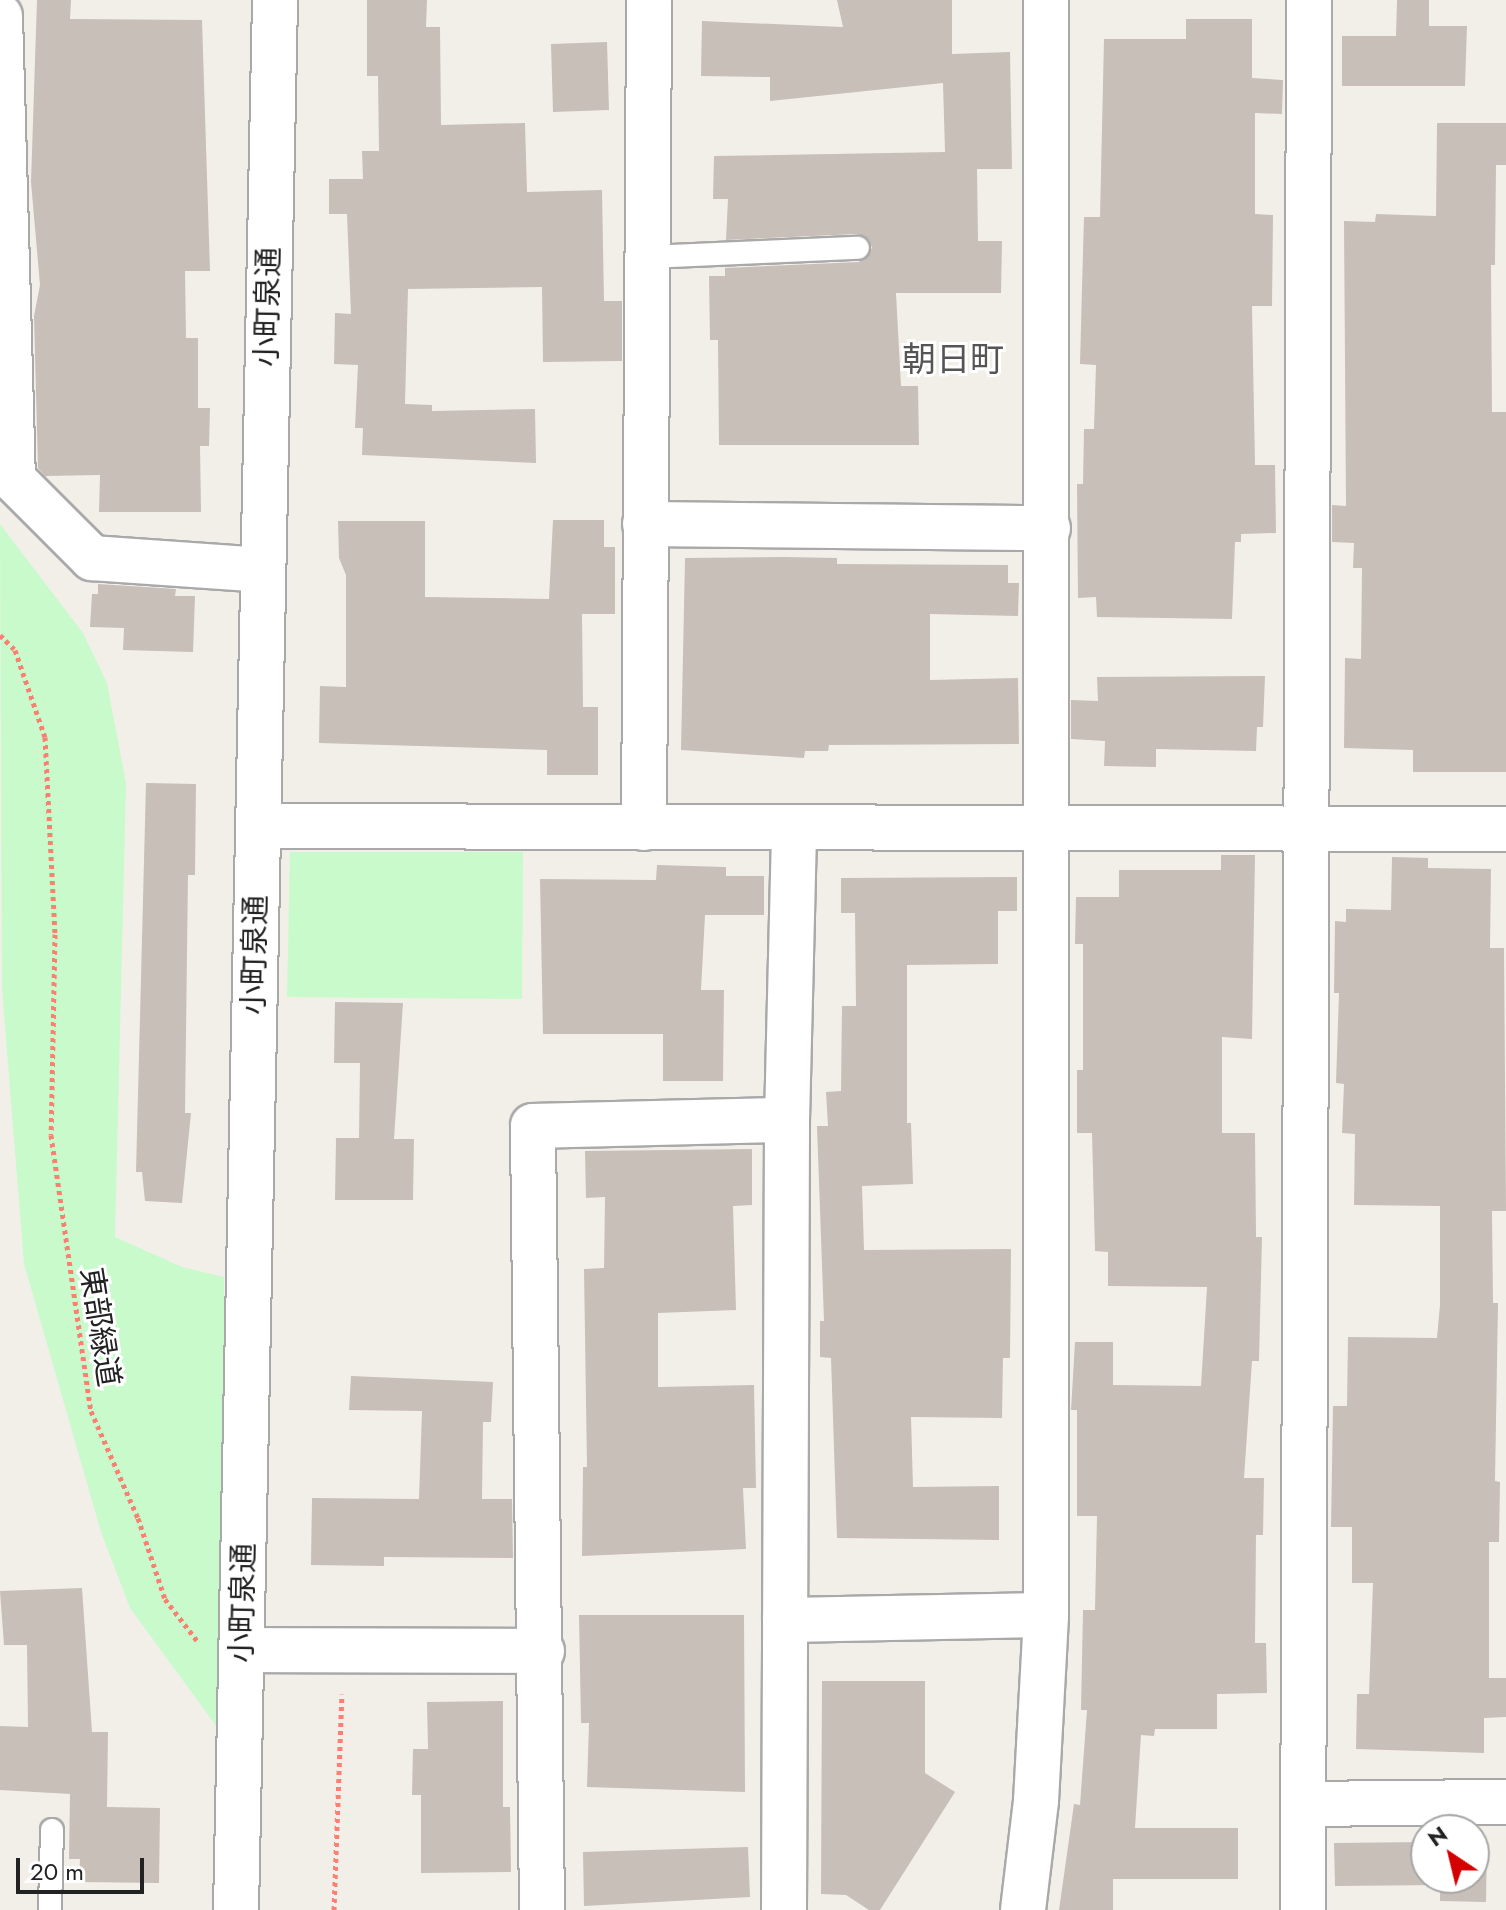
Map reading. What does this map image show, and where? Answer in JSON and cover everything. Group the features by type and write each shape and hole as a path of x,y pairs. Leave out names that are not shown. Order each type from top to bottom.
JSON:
{"street":[{"name":"小町泉通","path":"236,1910 275,0"},
{"path":"644,828 649,0"},
{"path":"1023,1910 1036,1801 1046,1615 1046,0"},
{"path":"1303,1910 1309,0"},
{"path":"0,16 13,479 92,558 262,570"},
{"path":"645,524 1048,528"},
{"path":"258,826 794,831 1307,826 1506,829"},
{"path":"784,1910 787,1120 794,831"},
{"path":"542,1910 542,1651 533,1126 787,1120"},
{"path":"785,1620 1046,1615"},
{"path":"242,1653 542,1651"},
{"path":"1303,1804 1506,1802"}],"lane":[{"path":"648,257 858,248"},
{"path":"50,1910 52,1830"}],"path":[{"name":"東部緑道","path":"0,635 15,650 45,737 55,934 51,1135 91,1411 138,1518 165,1599 196,1641 242,1653"},
{"path":"328,1687 342,1692 334,1910"}],"green space":[{"path":"0,524 83,633 107,683 126,783 115,1237 182,1267 224,1277 225,1738 130,1608 101,1532 24,1264 2,989"},
{"path":"290,852 523,852 522,999 287,997"}],"building":[{"path":"37,0 71,0 70,19 202,20 210,271 185,271 186,338 198,338 198,408 210,408 209,446 200,446 201,512 99,512 100,475 45,476 38,468 34,316 40,285 31,182"},
{"path":"367,0 427,0 426,27 440,27 441,125 525,123 527,192 602,190 604,301 622,301 622,361 543,362 542,287 408,289 405,404 432,405 432,411 535,409 536,463 362,455 363,428 355,428 358,365 334,364 335,313 351,314 347,214 329,214 329,179 363,179 362,151 379,151 378,76 367,76"},
{"path":"837,0 952,0 952,54 1010,52 1012,169 977,169 978,241 1002,241 1001,293 896,293 901,386 918,386 919,445 719,445 718,340 710,340 709,276 725,276 725,268 859,262 872,248 869,240 857,234 726,240 728,199 713,199 714,156 945,152 943,83 770,101 770,77 701,76 702,21 843,27"},
{"path":"1397,0 1429,0 1429,26 1467,26 1465,86 1342,86 1342,36 1396,36"},
{"path":"1186,19 1252,19 1252,78 1283,80 1282,114 1255,113 1255,214 1273,215 1272,306 1252,306 1255,465 1275,465 1276,533 1241,534 1241,542 1235,542 1232,619 1097,617 1096,597 1078,598 1077,484 1083,484 1084,429 1094,429 1096,365 1080,364 1084,217 1100,217 1104,39 1186,39"},
{"path":"607,42 609,110 553,112 551,44"},
{"path":"1437,123 1506,123 1506,165 1496,165 1495,265 1491,265 1492,412 1506,412 1506,772 1413,772 1413,750 1344,748 1345,658 1361,659 1362,568 1353,568 1354,543 1332,542 1332,505 1346,506 1344,221 1375,222 1376,214 1436,216"},
{"path":"553,520 604,520 604,547 615,547 615,614 582,614 583,707 598,707 598,775 547,775 547,750 319,743 320,686 346,687 346,575 339,558 338,521 425,521 425,597 549,599"},
{"path":"685,558 837,558 837,564 1008,565 1008,583 1019,583 1018,616 930,614 930,680 1018,678 1019,744 829,745 828,751 805,751 804,758 681,750"},
{"path":"98,584 176,589 175,596 195,596 193,652 123,650 124,628 90,627 92,594 98,594"},
{"path":"1265,676 1263,727 1257,727 1256,751 1156,749 1156,767 1104,766 1105,741 1071,739 1071,700 1098,701 1097,677"},
{"path":"146,783 196,784 195,875 188,875 185,1113 191,1113 182,1203 145,1201 142,1172 136,1172"},
{"path":"1221,855 1255,855 1252,1039 1222,1037 1222,1133 1255,1133 1256,1237 1262,1237 1259,1361 1252,1361 1244,1478 1264,1478 1263,1535 1256,1535 1255,1643 1266,1643 1267,1693 1217,1694 1217,1729 1155,1729 1154,1736 1141,1735 1135,1828 1238,1828 1238,1879 1113,1879 1113,1910 1059,1910 1074,1804 1080,1805 1087,1710 1081,1710 1083,1610 1095,1610 1097,1516 1077,1516 1077,1410 1071,1410 1075,1342 1113,1342 1113,1385 1201,1386 1207,1287 1108,1286 1108,1252 1095,1251 1092,1133 1077,1133 1077,1070 1083,1070 1083,944 1075,944 1076,897 1119,897 1119,870 1221,870"},
{"path":"1392,857 1428,858 1428,868 1491,869 1490,948 1504,948 1506,1211 1492,1211 1493,1303 1498,1303 1495,1481 1500,1482 1499,1542 1489,1542 1489,1678 1506,1678 1506,1717 1484,1718 1484,1753 1356,1749 1357,1694 1369,1694 1373,1583 1352,1583 1352,1527 1331,1527 1333,1406 1347,1406 1348,1337 1437,1338 1440,1206 1354,1205 1355,1134 1342,1133 1344,1084 1336,1083 1339,993 1334,993 1335,921 1346,922 1346,909 1391,910"},
{"path":"657,865 726,867 726,876 764,876 764,915 705,915 701,990 724,990 723,1081 663,1081 663,1034 543,1034 540,879 656,880"},
{"path":"1017,877 1017,911 998,911 998,964 907,965 907,1123 911,1123 913,1184 862,1186 864,1250 1011,1249 1010,1358 1003,1358 1002,1418 911,1417 913,1487 999,1486 999,1540 837,1538 831,1358 820,1357 820,1321 824,1321 817,1126 828,1126 826,1092 841,1091 842,1006 856,1006 855,913 841,913 841,878"},
{"path":"335,1002 403,1003 394,1139 414,1139 413,1200 335,1200 336,1138 359,1138 360,1063 334,1063"},
{"path":"752,1149 752,1205 733,1206 736,1310 658,1313 658,1387 754,1385 756,1488 743,1488 746,1549 582,1556 583,1467 587,1467 584,1269 604,1268 605,1197 586,1198 585,1151"},
{"path":"351,1376 493,1382 491,1422 483,1422 482,1499 512,1499 513,1558 384,1557 384,1566 311,1565 312,1498 419,1499 422,1411 349,1410"},
{"path":"82,1588 92,1732 108,1732 107,1807 160,1808 159,1883 79,1882 80,1859 69,1859 70,1794 0,1790 0,1726 28,1727 27,1645 4,1645 0,1591"},
{"path":"579,1615 744,1615 745,1792 587,1787 589,1723 581,1723"},
{"path":"822,1681 925,1681 925,1773 955,1792 880,1910 869,1910 846,1895 821,1894"},
{"path":"503,1701 503,1807 510,1807 511,1872 421,1873 421,1795 412,1795 413,1749 428,1749 427,1702"},
{"path":"1410,1842 1410,1885 1335,1886 1334,1843"},
{"path":"748,1847 750,1897 584,1906 583,1852"},
{"path":"1440,1894 1486,1894 1486,1902 1440,1901"}],"district":[{"name":"朝日町","path":"953,360"}]}
